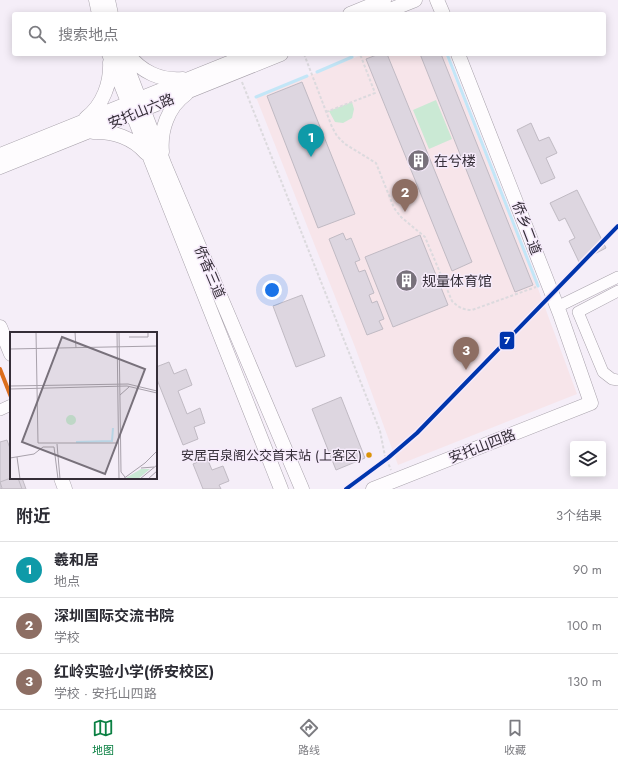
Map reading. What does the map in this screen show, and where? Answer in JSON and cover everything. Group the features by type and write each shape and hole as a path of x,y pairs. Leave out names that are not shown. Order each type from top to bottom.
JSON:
{"street":[{"path":"96,0 99,12"},
{"path":"108,0 111,12"},
{"path":"355,12 384,0"},
{"path":"385,12 415,0"},
{"path":"437,0 442,12"},
{"path":"71,127 95,111 102,99 108,79 110,65 109,56"},
{"name":"侨香三道","path":"110,56 165,166 302,489"},
{"name":"侨香三道","path":"122,56 135,107 151,161 282,489"},
{"path":"130,56 139,66 159,76 182,79 197,76"},
{"name":"安托山六路","path":"0,167 85,133 197,76 246,56"},
{"name":"安托山六路","path":"0,155 71,127 192,90 276,56"},
{"name":"侨乡二道","path":"459,56 548,283 591,403"},
{"path":"165,166 161,142 166,121 176,103 192,90"},
{"path":"85,133 101,131 122,136 142,148 151,161"},
{"path":"557,307 618,277"},
{"path":"618,291 578,312 603,372 612,379 618,380"},
{"path":"0,327 10,352"},
{"name":"安托山四路","path":"373,489 591,403"},
{"path":"0,410 10,405"},
{"path":"61,479 65,489"}],"path":[{"path":"305,56 326,112 337,136 345,144 376,162 394,208 401,217 425,238 452,301 457,306 464,310 472,310 548,283"},
{"path":"326,112 375,93 361,56"},
{"path":"238,71 380,432 385,456 395,480"}],"shaded area":[{"path":"359,56 446,56 537,286 577,394 398,465 355,347 256,97"}],"green space":[{"path":"436,100 452,139 429,149 413,110"},
{"path":"352,102 354,109 352,118 343,123 335,122 329,111"}],"building":[{"name":"在兮楼","path":"374,56 388,56 472,262 452,271 366,59"},
{"path":"421,56 442,56 533,285 515,292"},
{"path":"302,82 355,214 318,228 267,96"},
{"path":"531,123 539,141 549,137 557,153 546,158 555,178 541,184 517,130"},
{"path":"577,190 606,248 579,262 569,241 575,238 565,218 559,221 550,203"},
{"path":"343,233 346,240 351,238 360,260 355,262 359,272 365,270 374,293 369,295 372,303 377,301 384,319 379,321 383,329 367,335 329,239"},
{"name":"规量体育馆","path":"420,235 448,305 393,327 365,257"},
{"path":"302,295 325,356 296,367 273,306"},
{"path":"169,362 174,374 186,369 192,385 178,391 187,414 200,408 205,423 194,427 198,439 183,445 157,380 157,367"},
{"path":"341,397 365,458 336,470 312,409"},
{"path":"7,440 10,448 10,479 22,479 26,489 0,489 0,442"},
{"path":"207,458 212,470 223,466 229,481 219,485 221,489 203,489 193,464"},
{"path":"10,478 18,479 22,489 1,489 0,482"}],"waterway":[{"path":"448,56 538,286"},
{"path":"317,72 352,57"},
{"path":"256,97 307,76"}],"transit line":[{"name":"7","path":"346,489 388,458 417,433 618,226"},
{"name":"2","path":"0,369 10,394"}],"place":[{"name":"羲和居","path":"311,157"},
{"name":"在兮楼","path":"419,161"},
{"name":"深圳国际交流书院","path":"405,212"},
{"name":"规量体育馆","path":"407,281"},
{"name":"红岭实验小学(侨安校区)","path":"466,370"},
{"name":"安居百泉阁公交首末站 (上客区)","path":"369,455"}]}
